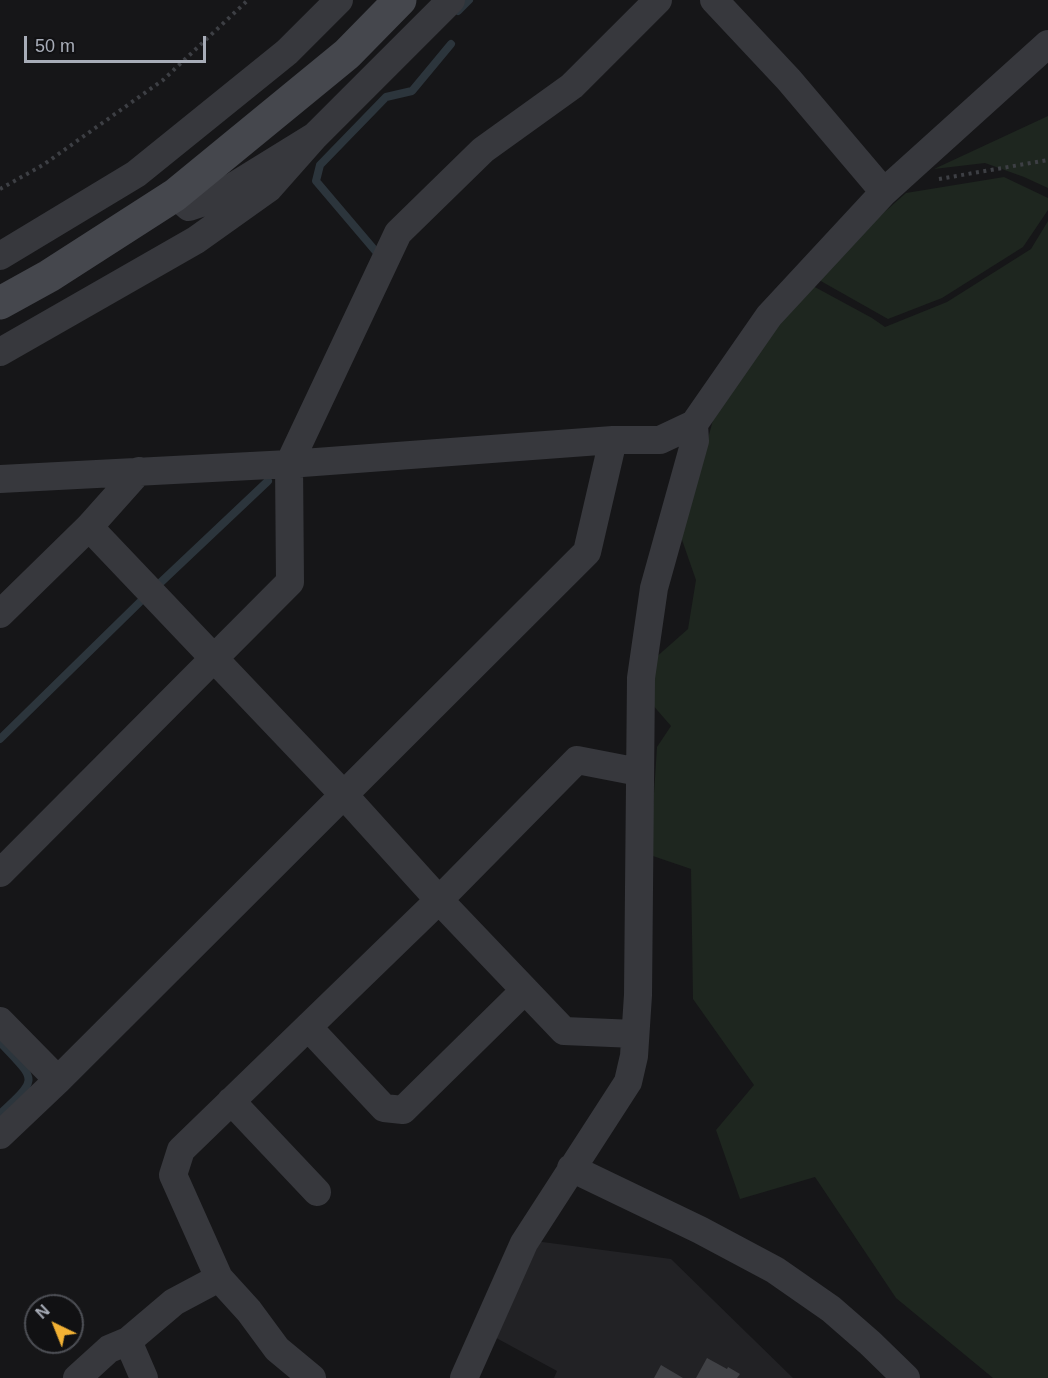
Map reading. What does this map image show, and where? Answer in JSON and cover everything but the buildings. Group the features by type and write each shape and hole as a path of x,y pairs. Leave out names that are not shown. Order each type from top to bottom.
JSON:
{"street":[{"path":"0,256 136,174 288,52 339,0"},
{"path":"0,303 49,276 175,195 347,54 400,0"},
{"path":"0,352 196,240 269,188 315,136 451,0"},
{"path":"0,873 290,582 290,464 398,233 483,150 572,86 658,0"},
{"path":"714,0 789,80 884,192"},
{"path":"0,479 290,464 613,441 660,440 694,424 769,316 884,192 1048,44"},
{"path":"175,195 189,207 213,199 315,136"},
{"path":"464,1378 524,1243 628,1082 634,1056 638,995 641,678 654,588 695,441 694,424"},
{"path":"0,1135 58,1080 587,552 613,441"},
{"path":"0,614 89,527 139,471"},
{"path":"89,527 564,1031 635,1034"},
{"path":"312,1378 277,1349 249,1311 219,1278 173,1175 181,1150 439,900 577,760 639,772"},
{"path":"308,1027 384,1108 403,1110 525,990"},
{"path":"0,1021 58,1080"},
{"path":"231,1101 317,1192"},
{"path":"571,1168 700,1230 775,1270 831,1309 906,1378"},
{"path":"76,1378 109,1349 128,1341 174,1302 219,1278"},
{"path":"128,1341 144,1378"}],"path":[{"path":"0,189 43,165 163,80 248,0"},
{"path":"933,180 1048,159"}],"shaded area":[{"path":"1048,116 1048,188 985,163 934,169"},
{"path":"1004,177 1048,198 1048,210 1023,247 942,298 888,319 819,280 846,246 906,193"},
{"path":"1048,221 1048,1378 993,1378 896,1298 815,1177 740,1199 716,1130 754,1085 693,999 691,869 650,855 657,747 671,726 651,703 654,659 688,629 696,580 681,537 713,420 773,325 813,286 885,327 947,302 1031,249"},
{"path":"535,1241 671,1259 793,1378 554,1378 557,1371 489,1334"}],"waterway":[{"path":"458,11 469,0"},
{"path":"376,257 378,254 316,181 320,165 386,97 412,91 451,44"},
{"path":"159,584 268,481"},
{"path":"0,739 142,600"},
{"path":"0,1042 21,1064 28,1079 22,1093 0,1114"}]}
